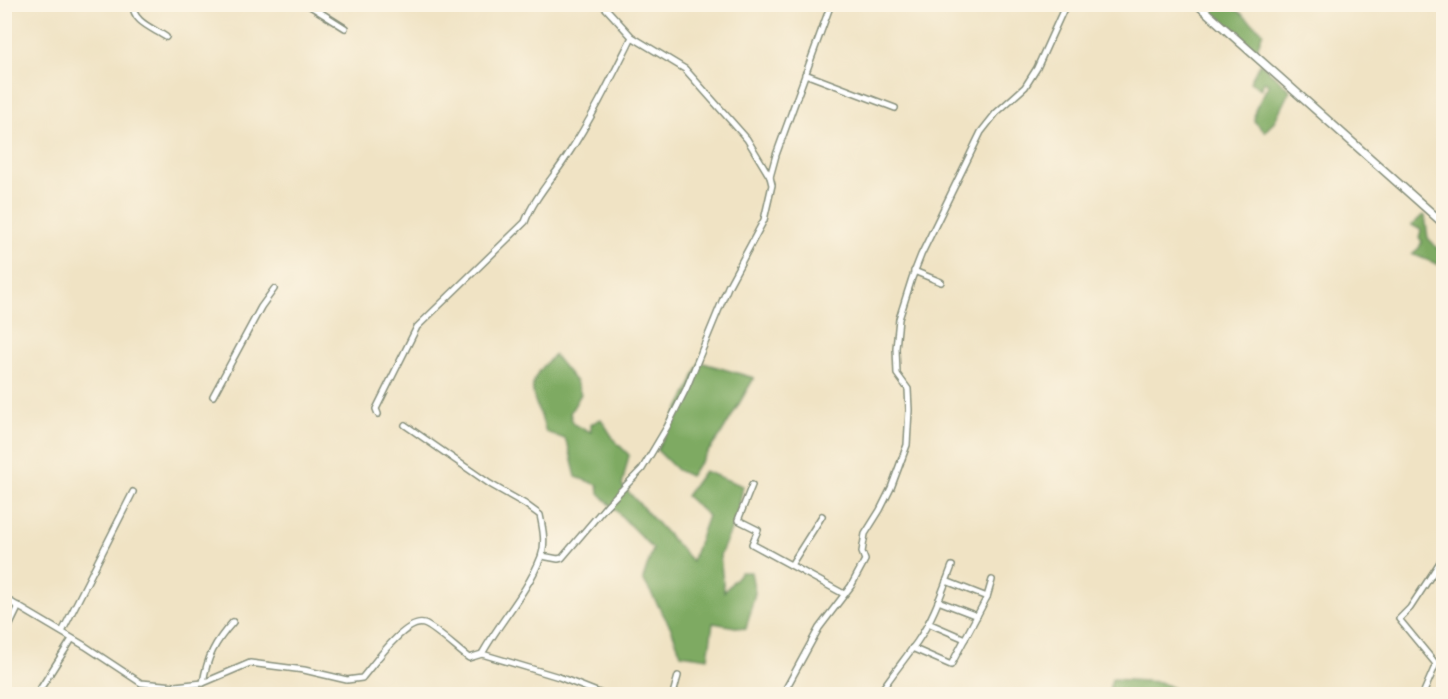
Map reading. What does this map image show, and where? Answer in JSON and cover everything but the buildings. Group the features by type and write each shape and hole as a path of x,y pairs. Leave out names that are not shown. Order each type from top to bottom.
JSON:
{"street":[{"path":"133,4 132,11 137,19 166,37"},
{"path":"307,4 345,28"},
{"path":"542,556 562,558 607,505 642,469 656,448 686,388 728,287 764,220 772,185 770,177 747,139 685,69 632,37 602,4"},
{"path":"770,177 831,4"},
{"path":"783,694 819,628 865,560 862,552 866,534 880,510 907,445 908,389 897,374 896,348 899,319 914,271 981,132 996,113 1025,87 1037,68 1066,4"},
{"path":"1197,4 1443,224"},
{"path":"378,414 376,409 417,327 525,222 530,210 589,121 632,37"},
{"path":"805,74 895,108"},
{"path":"914,271 941,282"},
{"path":"213,396 261,307 274,289"},
{"path":"405,425 490,484 540,515 544,536 542,556 508,615 482,654"},
{"path":"752,485 738,520 758,530 752,544 844,594"},
{"path":"62,632 133,492"},
{"path":"791,565 822,516"},
{"path":"1424,694 1436,664 1399,619 1410,608 1443,556"},
{"path":"879,694 928,623 952,566"},
{"path":"946,580 987,597"},
{"path":"912,648 951,665 987,597 992,580"},
{"path":"4,598 141,683 175,686 203,683 250,663 304,670 347,680 362,678 403,631 416,624 425,624 469,658 482,654 559,677 602,694"},
{"path":"938,601 977,616"},
{"path":"4,637 19,606"},
{"path":"203,683 207,662 221,635 233,622"},
{"path":"928,623 965,639"},
{"path":"37,694 72,639"},
{"path":"673,694 678,676"}],"green space":[{"path":"1203,5 1231,5 1263,32 1255,54"},
{"path":"1260,63 1290,90 1275,120 1265,132 1254,121 1255,110 1269,84 1264,82 1261,89 1250,82"},
{"path":"1423,215 1428,238 1439,250 1442,266 1412,254 1419,248 1422,241 1419,238 1421,230 1412,225"},
{"path":"554,355 576,382 581,394 570,413 573,424 591,432 591,424 601,419 615,441 629,455 622,485 692,561 708,516 686,496 704,471 743,486 737,517 720,555 724,592 741,572 751,572 755,593 746,629 713,623 708,658 681,654 671,628 643,579 653,549 599,493 598,485 576,477 565,439 546,432 534,399 533,384 536,375"},
{"path":"700,362 754,378 722,433 690,476 677,470 657,450 687,393"},
{"path":"1112,679 1160,682 1185,694 1108,694"},
{"path":"1196,689 1243,694 1196,694"}]}
